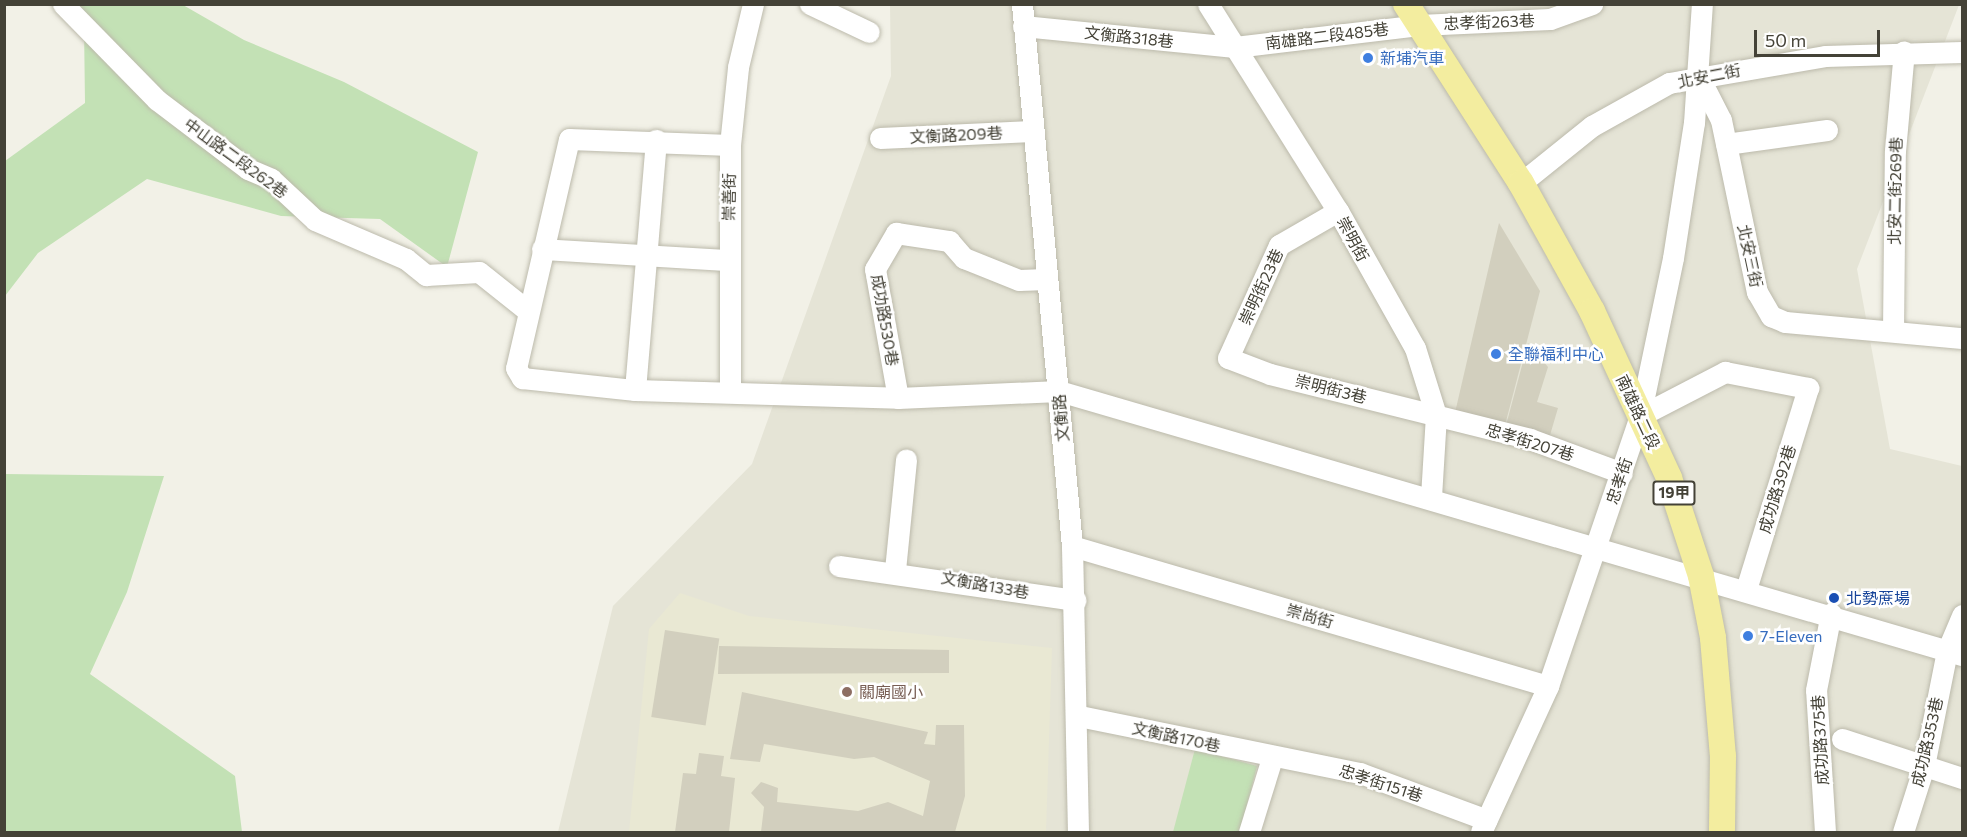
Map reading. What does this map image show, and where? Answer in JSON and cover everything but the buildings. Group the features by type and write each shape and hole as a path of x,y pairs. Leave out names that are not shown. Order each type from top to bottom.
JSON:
{"main road":[{"name":"南雄路二段","path":"1413,15 1521,183 1592,311 1669,478 1701,576 1713,638 1723,756 1722,832"}],"street":[{"name":"中山路二段262巷","path":"63,4 157,100 248,169 271,179 315,220 406,259 426,275 479,272 528,311"},
{"name":"崇善街","path":"730,393 730,146 738,67 753,4"},
{"path":"810,4 869,32"},
{"name":"文衡路","path":"1022,4 1032,131 1059,392 1076,600 1079,716 1078,832"},
{"name":"崇明街","path":"1208,4 1338,211 1415,348 1436,415 1431,496"},
{"name":"忠孝街263巷","path":"1413,15 1550,19 1592,4"},
{"name":"忠孝街","path":"1484,826 1548,686 1640,416 1673,258 1700,77 1702,4"},
{"name":"南雄路二段485巷","path":"1234,47 1413,15"},
{"name":"文衡路318巷","path":"1023,26 1234,47"},
{"name":"北安二街","path":"1521,183 1631,101 1669,83 1825,56 1904,51 1962,52"},
{"name":"北安二街269巷","path":"1893,331 1895,151 1904,51"},
{"name":"北安三街","path":"1700,77 1726,144 1758,292 1771,316 1962,338"},
{"path":"1726,144 1827,130"},
{"name":"文衡路209巷","path":"880,138 1032,131"},
{"path":"730,146 656,140 569,139 516,368 522,378 635,390 898,398 1059,392 1431,496 1831,613 1955,653"},
{"path":"635,390 656,140"},
{"name":"崇明街23巷","path":"1228,358 1279,245 1338,211"},
{"name":"成功路530巷","path":"898,398 874,269 896,233 950,241 964,258 1019,280 1047,279"},
{"path":"542,249 729,260"},
{"name":"崇明街3巷","path":"1228,358 1270,374 1436,415"},
{"name":"成功路392巷","path":"1640,416 1725,372 1808,388 1746,590"},
{"name":"忠孝街207巷","path":"1436,415 1530,439 1622,472"},
{"path":"895,570 906,460"},
{"name":"崇尚街","path":"1072,546 1548,686"},
{"name":"文衡路133巷","path":"839,566 895,570 1076,600"},
{"name":"成功路375巷","path":"1825,832 1816,690 1831,613"},
{"name":"成功路353巷","path":"1903,832 1955,653 1962,615"},
{"name":"文衡路170巷","path":"1079,716 1272,758"},
{"path":"1842,739 1962,778"},
{"name":"忠孝街151巷","path":"1272,758 1293,757 1360,773 1484,826"},
{"path":"1249,832 1272,758"}],"shaded area":[{"path":"890,5 1959,5 1857,269 1890,449 1962,466 1962,832 558,832 613,606 752,464 891,76"},
{"name":"關廟國小","path":"680,593 749,616 1052,648 1046,832 629,832 649,629"}],"green space":[{"path":"71,5 183,5 244,40 344,82 478,152 447,267 380,219 281,216 147,179 38,253 5,296 5,161 85,103 84,27"},
{"path":"5,474 164,476 127,592 90,674 235,776 242,832 5,832"},
{"path":"1195,749 1257,766 1240,832 1173,832"}],"place":[{"name":"新埔汽車","path":"1368,58"},
{"name":"全聯福利中心","path":"1496,354"},
{"name":"北勢蔗場","path":"1834,598"},
{"name":"7-Eleven","path":"1748,636"},
{"name":"關廟國小","path":"847,692"}]}
